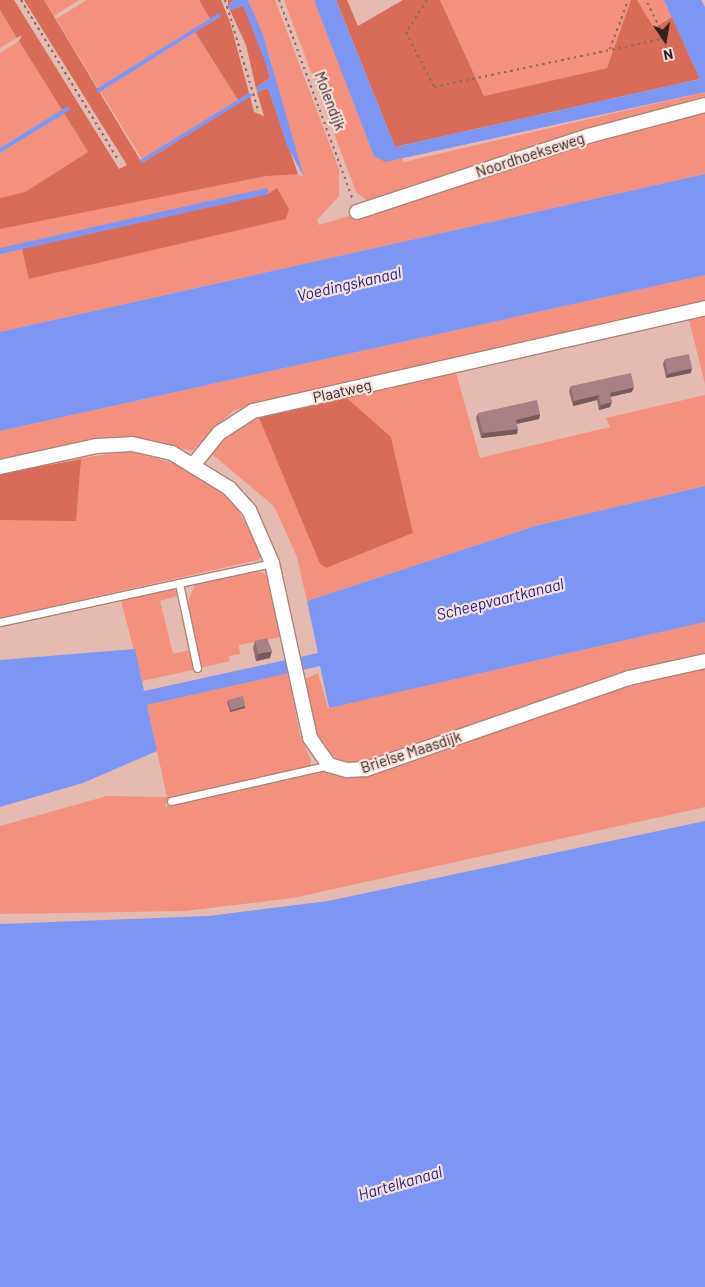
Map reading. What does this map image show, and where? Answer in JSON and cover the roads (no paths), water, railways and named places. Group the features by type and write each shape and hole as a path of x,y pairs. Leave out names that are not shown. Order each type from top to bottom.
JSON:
{"street":[{"name":"Noordhoekseweg","path":"357,212 588,136 705,105"},
{"name":"Plaatweg","path":"194,464 219,433 253,411 705,308"},
{"path":"0,467 96,446 132,444 194,464 228,488 249,510 272,563 310,738 329,765"},
{"name":"Brielse Maasdijk","path":"329,765 347,770 366,769 629,678 705,661"}],"lane":[{"path":"0,622 272,563"},
{"path":"179,583 196,668"},
{"path":"171,801 329,765"}],"water":[{"path":"234,0 248,0 263,35 304,177 287,146 268,88 257,92 256,88 270,78 243,5 231,10 228,6"},
{"path":"314,0 336,0 395,147 700,79 664,0 701,0 705,7 705,92 385,162 374,156"},
{"path":"219,13 221,16 98,93 96,89"},
{"path":"249,93 253,95 142,163 140,160"},
{"path":"68,106 70,110 0,153 0,148"},
{"name":"Voedingskanaal","path":"705,174 705,275 0,431 0,332"},
{"path":"267,188 269,194 0,254 0,248"},
{"name":"Scheepvaartkanaal","path":"705,486 705,622 329,708 320,666 147,705 157,751 83,783 0,807 0,660 135,649 144,691 318,653 307,601 535,526"},
{"name":"Hartelkanaal","path":"705,821 705,1287 0,1287 0,924 209,916 328,901"}]}
